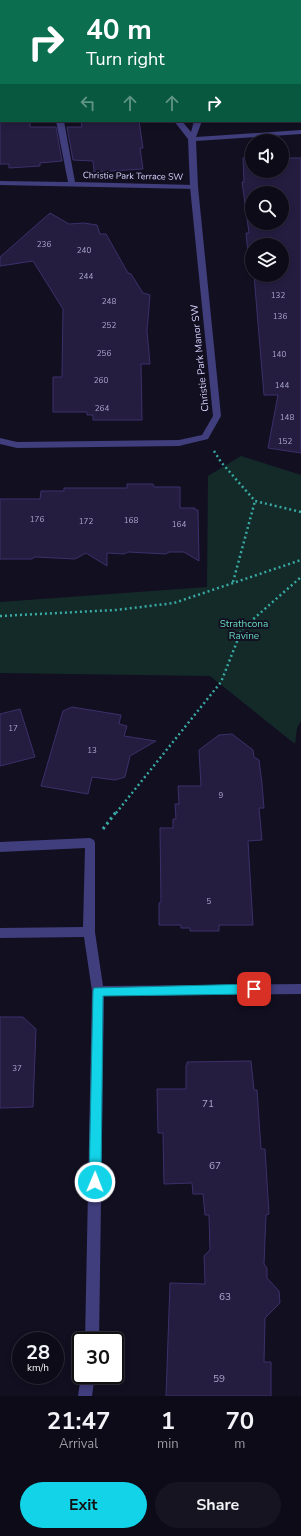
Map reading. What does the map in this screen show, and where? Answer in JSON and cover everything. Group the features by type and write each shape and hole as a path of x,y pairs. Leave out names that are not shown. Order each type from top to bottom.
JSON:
{"street":[{"name":"Christie Park Terrace SW","path":"60,122 72,184"},
{"path":"179,122 192,139"},
{"path":"192,139 198,122"},
{"path":"192,139 301,132"},
{"name":"Christie Park Manor SW","path":"192,139 194,187 218,416 205,437"},
{"name":"Christie Park Terrace SW","path":"0,182 194,187"},
{"path":"0,441 17,445 179,443 205,437"},
{"path":"0,846 90,843 89,932 98,991 92,1332"},
{"path":"0,933 89,932"},
{"path":"98,991 301,988"},
{"path":"85,1396 87,1384"}],"path":[{"path":"205,437 221,462 255,501 301,512"},
{"path":"232,582 255,501"},
{"path":"0,616 146,607 212,592 232,582 301,560"},
{"path":"90,843 113,818 221,682 242,629 301,577"}],"green space":[{"name":"Strathcona Ravine","path":"241,456 301,475 301,721 297,728 295,744 210,676 0,673 0,602 207,587 208,476"}],"building":[{"path":"0,122 30,122 30,127 56,127 62,161 40,163 40,166 9,168 9,164 0,164"},
{"path":"81,122 139,122 143,148 140,148 143,169 94,172 93,161 73,160 67,127 82,127"},
{"path":"243,158 245,158 245,178 289,178 289,158 301,158 301,453 268,448 278,395 264,395 255,282 289,282 289,238 246,238 246,233 249,233 249,230 289,230 289,186 245,186 245,204 242,182 244,182"},
{"path":"50,213 69,224 84,223 97,225 100,234 106,234 128,273 131,274 143,293 150,295 147,331 150,364 141,364 142,420 93,420 93,415 87,415 87,412 53,412 53,377 62,377 63,309 33,261 0,266 0,257"},
{"path":"127,484 153,484 154,487 180,487 180,508 195,508 195,510 198,510 199,561 184,552 169,552 166,554 128,552 124,554 107,553 107,566 86,553 75,559 35,557 32,559 0,559 0,499 40,499 41,491 64,491 64,488 127,488"},
{"path":"72,707 121,715 119,724 127,726 124,736 156,741 130,756 125,777 115,780 92,777 88,794 41,786 63,711"},
{"path":"20,709 35,757 0,766 0,714"},
{"path":"232,734 253,750 254,757 259,760 262,784 264,808 259,808 262,840 248,841 253,925 219,925 219,931 190,931 190,928 181,928 181,925 159,925 159,903 161,902 160,828 173,828 173,819 176,819 175,804 179,804 178,786 201,786 199,750 219,735"},
{"path":"0,1017 23,1017 36,1029 33,1107 0,1108"},
{"path":"251,1061 254,1090 257,1090 261,1149 265,1149 269,1214 266,1215 264,1264 267,1268 267,1278 279,1291 280,1303 265,1318 264,1362 271,1362 271,1396 166,1396 170,1283 205,1284 204,1256 210,1250 209,1215 205,1215 203,1194 193,1194 192,1183 164,1184 163,1133 158,1133 157,1089 186,1089 187,1062"}],"route":[{"path":"95,1182 98,991 254,989"}]}
